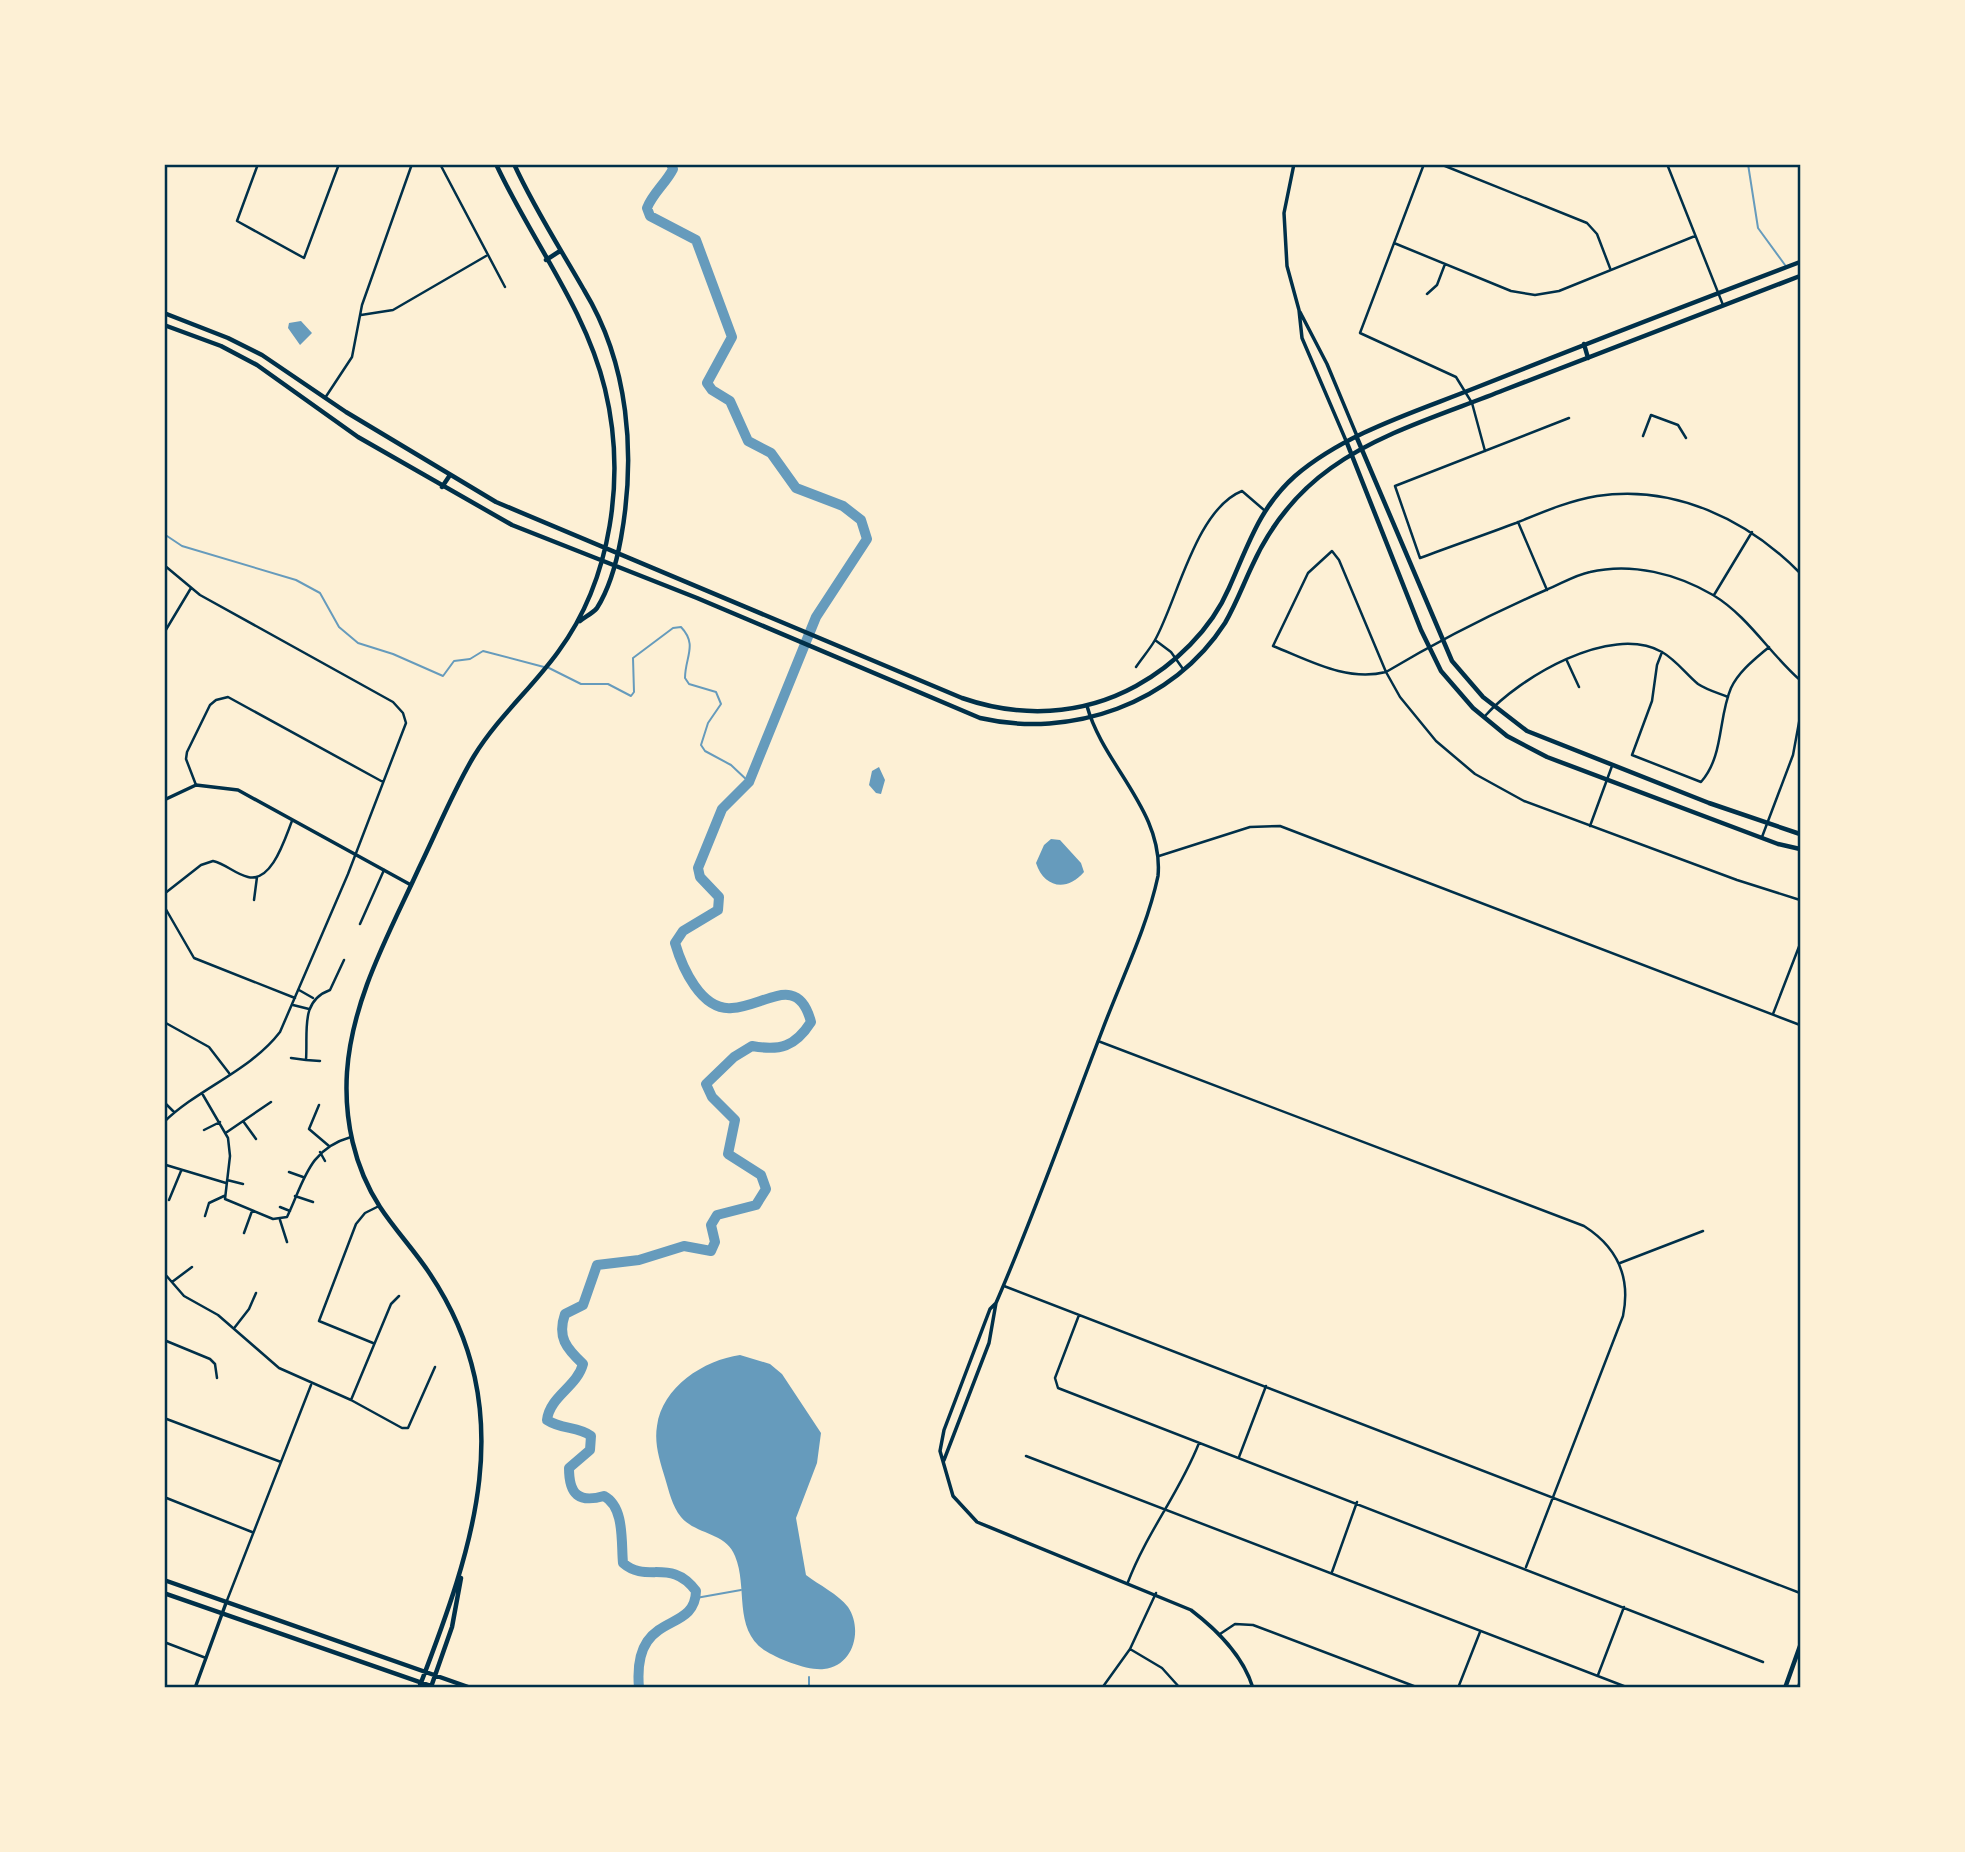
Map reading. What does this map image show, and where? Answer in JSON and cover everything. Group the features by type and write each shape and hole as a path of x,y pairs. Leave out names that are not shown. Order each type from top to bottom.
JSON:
{"main road":[{"path":"420,1685 469,1546 483,1461 483,1421 474,1371 455,1318 431,1275 379,1206 361,1170 351,1137 347,1072 355,1018 384,943 463,776 502,716 569,637 579,621 605,547 615,474 605,388 574,306 546,260 496,164"},
{"path":"514,164 560,251 585,291 606,338 625,411 629,473 618,552 596,610 579,621"},
{"path":"546,260 560,251"},
{"path":"164,313 262,355 325,398 496,502 962,698 1020,712 1087,706 1137,686 1175,658 1214,615 1264,510 1308,466 1357,438 1466,391 1718,291 1801,262"},
{"path":"164,325 227,349 257,365 318,409 442,487 512,525 727,610 958,710 980,718 1020,725 1057,725 1090,719 1137,700 1184,669 1224,624 1268,535 1287,507 1320,476 1351,454 1472,403 1801,276"},
{"path":"178,329 181,319"},
{"path":"227,349 232,340"},
{"path":"1584,344 1588,358"},
{"path":"257,365 262,355"},
{"path":"318,409 325,398"},
{"path":"1357,438 1442,640 1466,680 1494,706 1528,731 1767,824 1801,834"},
{"path":"1348,443 1429,647 1441,671 1456,691 1484,717 1526,748 1762,838 1801,849"},
{"path":"442,487 450,475"},
{"path":"958,710 962,698"},
{"path":"1020,712 1020,725"},
{"path":"164,1593 420,1685 433,1687 452,1627 464,1563"},
{"path":"164,1580 471,1688"},
{"path":"1784,1688 1801,1646"}],"street":[{"path":"258,164 237,221 304,258 339,164"},
{"path":"325,398 348,367 361,315 412,164"},
{"path":"440,164 486,256 505,286"},
{"path":"1294,164 1286,197 1284,248 1305,347 1348,443"},
{"path":"1424,164 1361,336 1450,372 1472,403 1485,451"},
{"path":"1440,164 1587,223 1597,234 1610,269"},
{"path":"1667,164 1723,305"},
{"path":"1394,243 1511,291 1535,295 1559,291 1695,236"},
{"path":"361,315 393,310 486,256"},
{"path":"1427,294 1437,285 1445,264"},
{"path":"1299,310 1327,363 1357,438"},
{"path":"1643,436 1651,415 1678,425 1686,438"},
{"path":"1569,418 1395,486 1420,558 1574,501 1599,495 1634,495 1691,504 1752,532 1801,573"},
{"path":"1136,667 1155,640 1198,538 1211,520 1241,491 1264,510"},
{"path":"1518,522 1547,590"},
{"path":"1714,596 1752,532"},
{"path":"1801,680 1714,596 1667,575 1630,569 1591,572 1504,607 1386,672 1362,677 1344,674 1273,646 1307,573 1323,556 1332,551 1339,560 1386,672 1415,718 1454,758 1475,774 1524,801 1737,880 1801,900"},
{"path":"164,565 191,588 393,702 406,720 403,737 296,998 272,1043 262,1053 229,1073 164,1122"},
{"path":"164,633 191,588"},
{"path":"1155,640 1184,669"},
{"path":"1484,717 1529,677 1616,644 1637,645 1662,652 1699,685 1728,697"},
{"path":"1662,652 1657,665 1652,701 1632,755 1701,782 1722,736 1728,697 1742,671 1769,647"},
{"path":"1567,661 1579,687"},
{"path":"195,785 186,759 187,752 211,705 216,700 228,697 384,782"},
{"path":"944,1460 989,1343 996,1303 1040,1201 1055,1151 1155,890 1159,856 1146,816 1098,737 1087,706"},
{"path":"1762,838 1793,755 1801,717"},
{"path":"1590,826 1612,765"},
{"path":"164,800 195,785 238,790 412,885"},
{"path":"164,894 201,865 213,861 249,877 257,877 270,869 293,819"},
{"path":"1159,856 1250,827 1280,826 1801,1025"},
{"path":"359,924 384,870"},
{"path":"254,900 257,877"},
{"path":"164,906 194,958 296,998"},
{"path":"1773,1014 1801,944"},
{"path":"306,1060 310,1004 313,998 330,990 344,960"},
{"path":"299,990 313,998"},
{"path":"293,1005 309,1009"},
{"path":"164,1022 209,1047 229,1073"},
{"path":"1098,1041 1584,1226 1605,1241 1620,1263 1626,1290 1623,1316 1526,1567"},
{"path":"291,1058 320,1061"},
{"path":"202,1095 226,1132 230,1156 224,1196 229,1202 280,1220 285,1218 303,1177 320,1152 351,1137"},
{"path":"164,1102 174,1113"},
{"path":"226,1132 271,1102"},
{"path":"319,1105 309,1129 329,1146"},
{"path":"243,1121 256,1139"},
{"path":"204,1130 220,1122"},
{"path":"320,1152 325,1161"},
{"path":"166,1165 181,1171 243,1184"},
{"path":"169,1200 181,1171"},
{"path":"289,1172 303,1177"},
{"path":"205,1216 209,1203 224,1196"},
{"path":"295,1196 313,1202"},
{"path":"373,1343 319,1321 356,1224 365,1213 379,1206"},
{"path":"280,1207 289,1211"},
{"path":"244,1233 252,1211"},
{"path":"280,1220 287,1242"},
{"path":"1620,1263 1703,1231"},
{"path":"172,1282 192,1267"},
{"path":"164,1273 184,1296 235,1327 264,1357 312,1385 351,1400 375,1415 408,1428 435,1367"},
{"path":"1003,1286 1801,1593"},
{"path":"235,1327 243,1319 257,1293"},
{"path":"351,1400 391,1304 399,1296"},
{"path":"996,1303 990,1309 944,1430 940,1451 953,1496 977,1522 1192,1610 1220,1634 1245,1669 1253,1688"},
{"path":"1079,1315 1055,1385 1199,1443 1526,1567 1763,1662"},
{"path":"164,1340 210,1359 215,1364 217,1378"},
{"path":"195,1688 312,1385"},
{"path":"1239,1457 1266,1386"},
{"path":"164,1418 281,1462"},
{"path":"1128,1582 1140,1550 1185,1478 1199,1443"},
{"path":"1026,1456 1629,1688"},
{"path":"164,1497 253,1533"},
{"path":"1331,1572 1357,1502"},
{"path":"1102,1688 1130,1649 1156,1593"},
{"path":"1598,1675 1623,1606"},
{"path":"1220,1634 1235,1624 1253,1625 1419,1688"},
{"path":"1458,1688 1480,1630"},
{"path":"164,1642 206,1658"},
{"path":"1130,1649 1162,1668 1180,1688"}],"water":[{"path":"301,321 312,333 300,345 288,328 289,323"},
{"path":"879,767 885,780 881,794 876,793 869,785 872,771"},
{"path":"1051,839 1060,840 1081,863 1084,872 1070,883 1063,885 1050,882 1044,878 1036,863 1044,845"},
{"path":"740,1355 770,1364 782,1374 821,1433 817,1463 796,1518 806,1575 848,1607 855,1626 849,1654 843,1661 824,1669 793,1664 764,1650 754,1641 745,1619 739,1568 731,1548 681,1517 669,1493 659,1459 657,1426 667,1399 699,1369"}],"waterway":[{"path":"639,1688 639,1663 645,1645 664,1626 686,1614 693,1605 696,1591 677,1575 641,1571 623,1563 621,1526 616,1508 604,1496 588,1498 573,1491 569,1468 590,1450 591,1436 547,1420 553,1404 575,1379 583,1364 565,1342 563,1322 565,1314 583,1305 597,1265 639,1260 684,1246 711,1251 715,1242 711,1225 717,1215 756,1205 766,1189 761,1175 728,1154 735,1120 712,1097 706,1084 734,1057 752,1046 771,1048 786,1045 799,1037 811,1022 798,998 789,995 732,1008 711,1002 694,986 675,943 683,931 718,910 719,897 700,877 698,868 722,809 749,782 816,617 867,539 861,520 843,506 796,488 771,453 748,441 730,401 712,390 707,383 732,337 696,240 650,216 647,208 673,169 671,164"},
{"path":"1748,164 1758,228 1785,265"},
{"path":"164,534 182,546 296,580 320,593 339,627 358,643 393,654 443,676 454,661 470,659 483,651 544,667"},
{"path":"549,668 581,684 608,684 631,696 634,692 633,658 673,628 681,627 690,646 685,678 689,684 716,692 721,704 708,723 701,745 705,751 731,765 749,782"},
{"path":"696,1598 741,1590"},
{"path":"809,1677 809,1688"}]}
